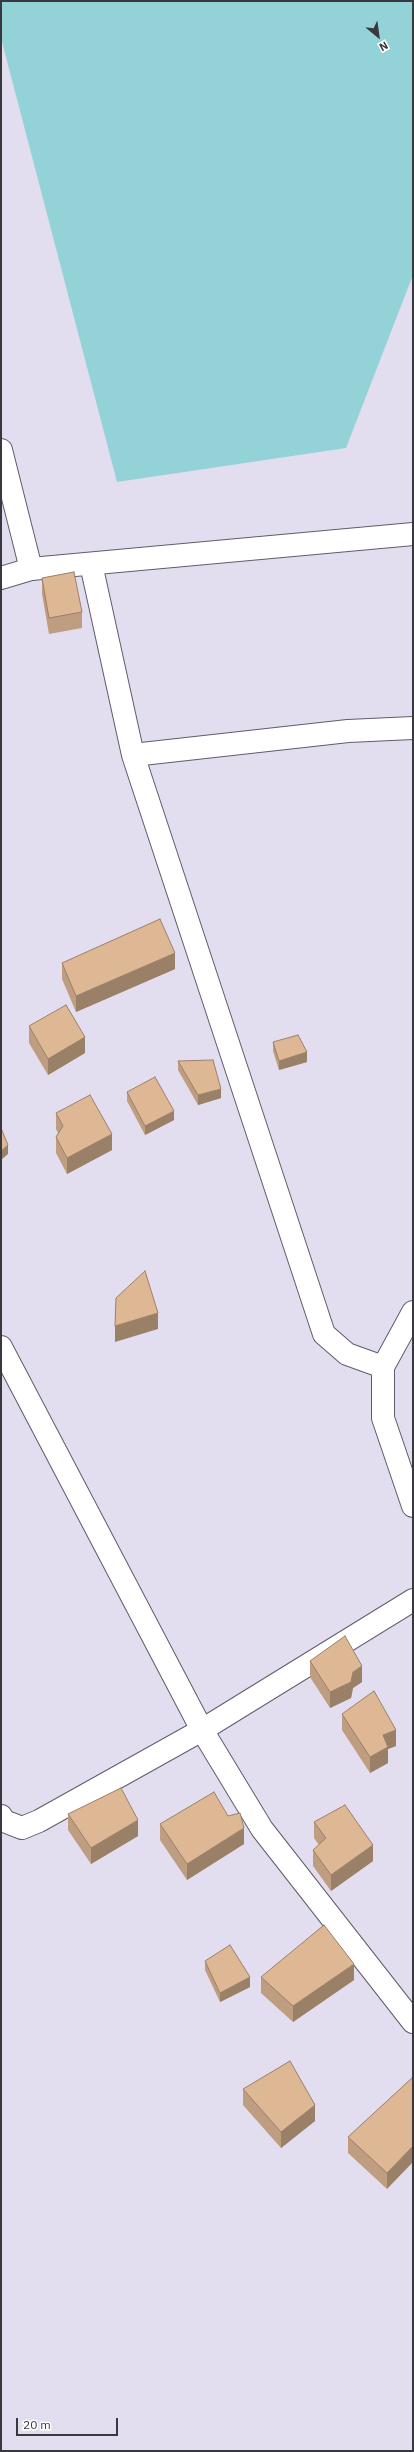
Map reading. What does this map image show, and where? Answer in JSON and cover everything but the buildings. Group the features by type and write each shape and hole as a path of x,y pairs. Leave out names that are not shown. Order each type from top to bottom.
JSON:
{"street":[{"path":"1,450 31,569"},
{"path":"1,578 31,569 413,534"},
{"path":"91,564 133,755 324,1334 347,1354 383,1368"},
{"path":"133,755 348,731 413,728"},
{"path":"413,1312 383,1368 383,1418 413,1506"},
{"path":"1,1347 202,1730 262,1829 413,2022"},
{"path":"1,1816 4,1821 22,1828 39,1821 202,1730 413,1600"}],"shaded area":[{"path":"1,1 413,1 413,275 346,448 117,482 1,38"}]}
